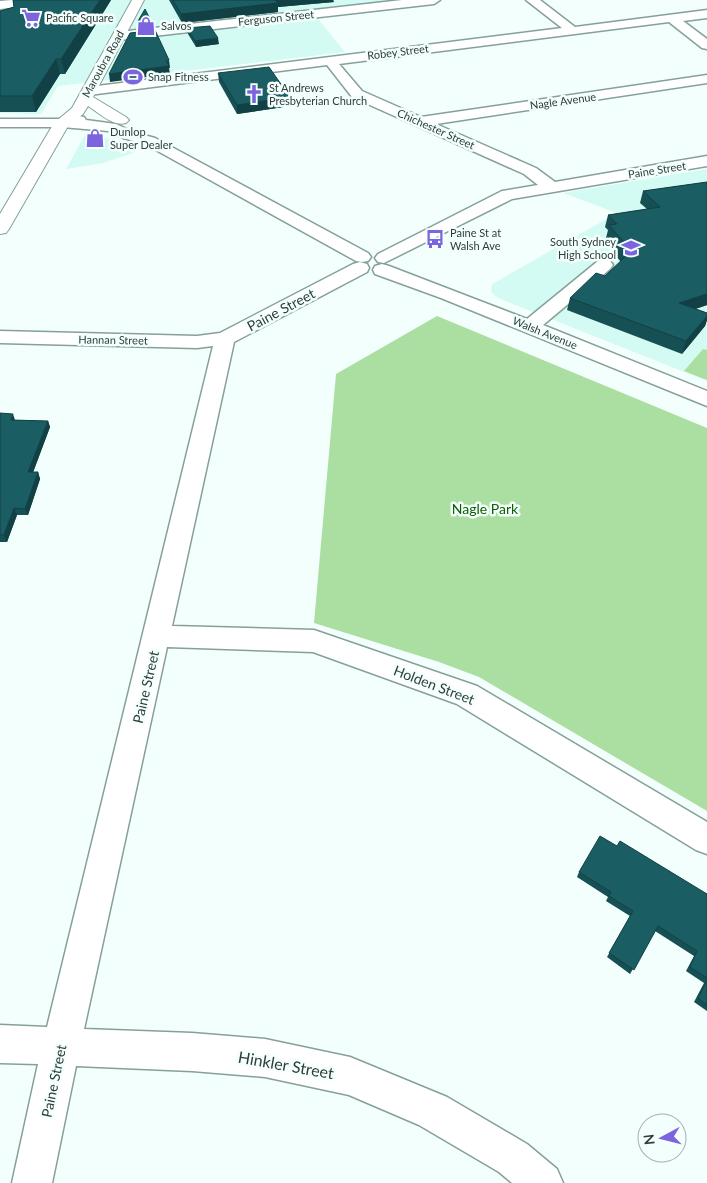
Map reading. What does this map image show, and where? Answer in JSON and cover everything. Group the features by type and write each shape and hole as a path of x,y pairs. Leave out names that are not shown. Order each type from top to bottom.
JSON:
{"main road":[{"path":"0,5 51,0"},
{"name":"Maroubra Road","path":"109,24 124,0"},
{"name":"Maroubra Road","path":"0,229 62,123 77,113 138,0"},
{"path":"87,94 121,120"},
{"path":"62,105 57,113 62,123"}],"street":[{"name":"Ferguson Street","path":"119,36 434,0"},
{"path":"532,0 572,30"},
{"path":"204,26 209,10"},
{"name":"Robey Street","path":"87,94 330,61 707,14"},
{"path":"671,18 707,45"},
{"name":"Chichester Street","path":"330,61 357,94 530,171 551,187"},
{"name":"Nagle Avenue","path":"418,122 707,79"},
{"name":"Walsh Avenue","path":"62,123 90,119 121,120 142,132 150,141"},
{"path":"0,123 62,123"},
{"name":"Walsh Avenue","path":"62,123 111,126 128,135 150,141 372,264 707,399"},
{"name":"Paine Street","path":"32,1183 225,339 500,198 521,192 707,161"},
{"path":"529,327 604,265"},
{"name":"Hannan Street","path":"0,338 197,342 225,339"},
{"name":"Holden Street","path":"158,636 314,641 467,696 707,839"},
{"name":"Hinkler Street","path":"0,1044 265,1058 350,1076 433,1111 513,1158 543,1183"}],"shaded area":[{"path":"0,0 424,0 314,14 345,52 58,86 41,114 0,113"},
{"path":"98,133 133,153 103,163 66,169 85,135"},
{"name":"South Sydney High School","path":"707,169 707,381 498,298 491,292 492,284 617,213 563,193"}],"green space":[{"name":"Nagle Park","path":"437,316 707,428 707,811 479,677 439,662 314,623 336,374"},
{"path":"703,349 707,350 707,380 684,371"}],"building":[{"path":"13,0 100,0 61,59 56,59 32,96 0,96 0,11 14,7"},
{"path":"173,0 275,0 278,3 181,14"},
{"path":"145,9 150,19 138,21"},
{"path":"210,26 218,38 195,41 187,28"},
{"path":"155,30 169,60 166,60 169,66 109,74 130,33"},
{"name":"St Andrews Presbyterian Church","path":"269,67 290,97 237,105 218,73"},
{"path":"707,182 707,294 679,303 707,313 707,316 686,341 570,298 596,273 605,276 628,254 618,243 624,242 609,225 617,224 608,215 660,207 643,191"},
{"path":"0,413 13,414 11,420 48,421 28,472 38,472 25,509 14,508 4,535 0,535"},
{"path":"600,836 617,846 620,841 707,894 707,978 690,967 697,951 658,926 634,970 609,953 633,911 609,896 611,892 579,872"},
{"path":"707,980 707,1005 698,998"}],"place":[{"name":"Pacific Square","path":"31,18"},
{"name":"Salvos","path":"146,26"},
{"name":"Snap Fitness","path":"133,77"},
{"name":"St Andrews Presbyterian Church","path":"254,94"},
{"name":"Dunlop Super Dealer","path":"95,138"},
{"name":"Paine St at Walsh Ave","path":"435,239"},
{"name":"South Sydney High School","path":"631,248"}]}
